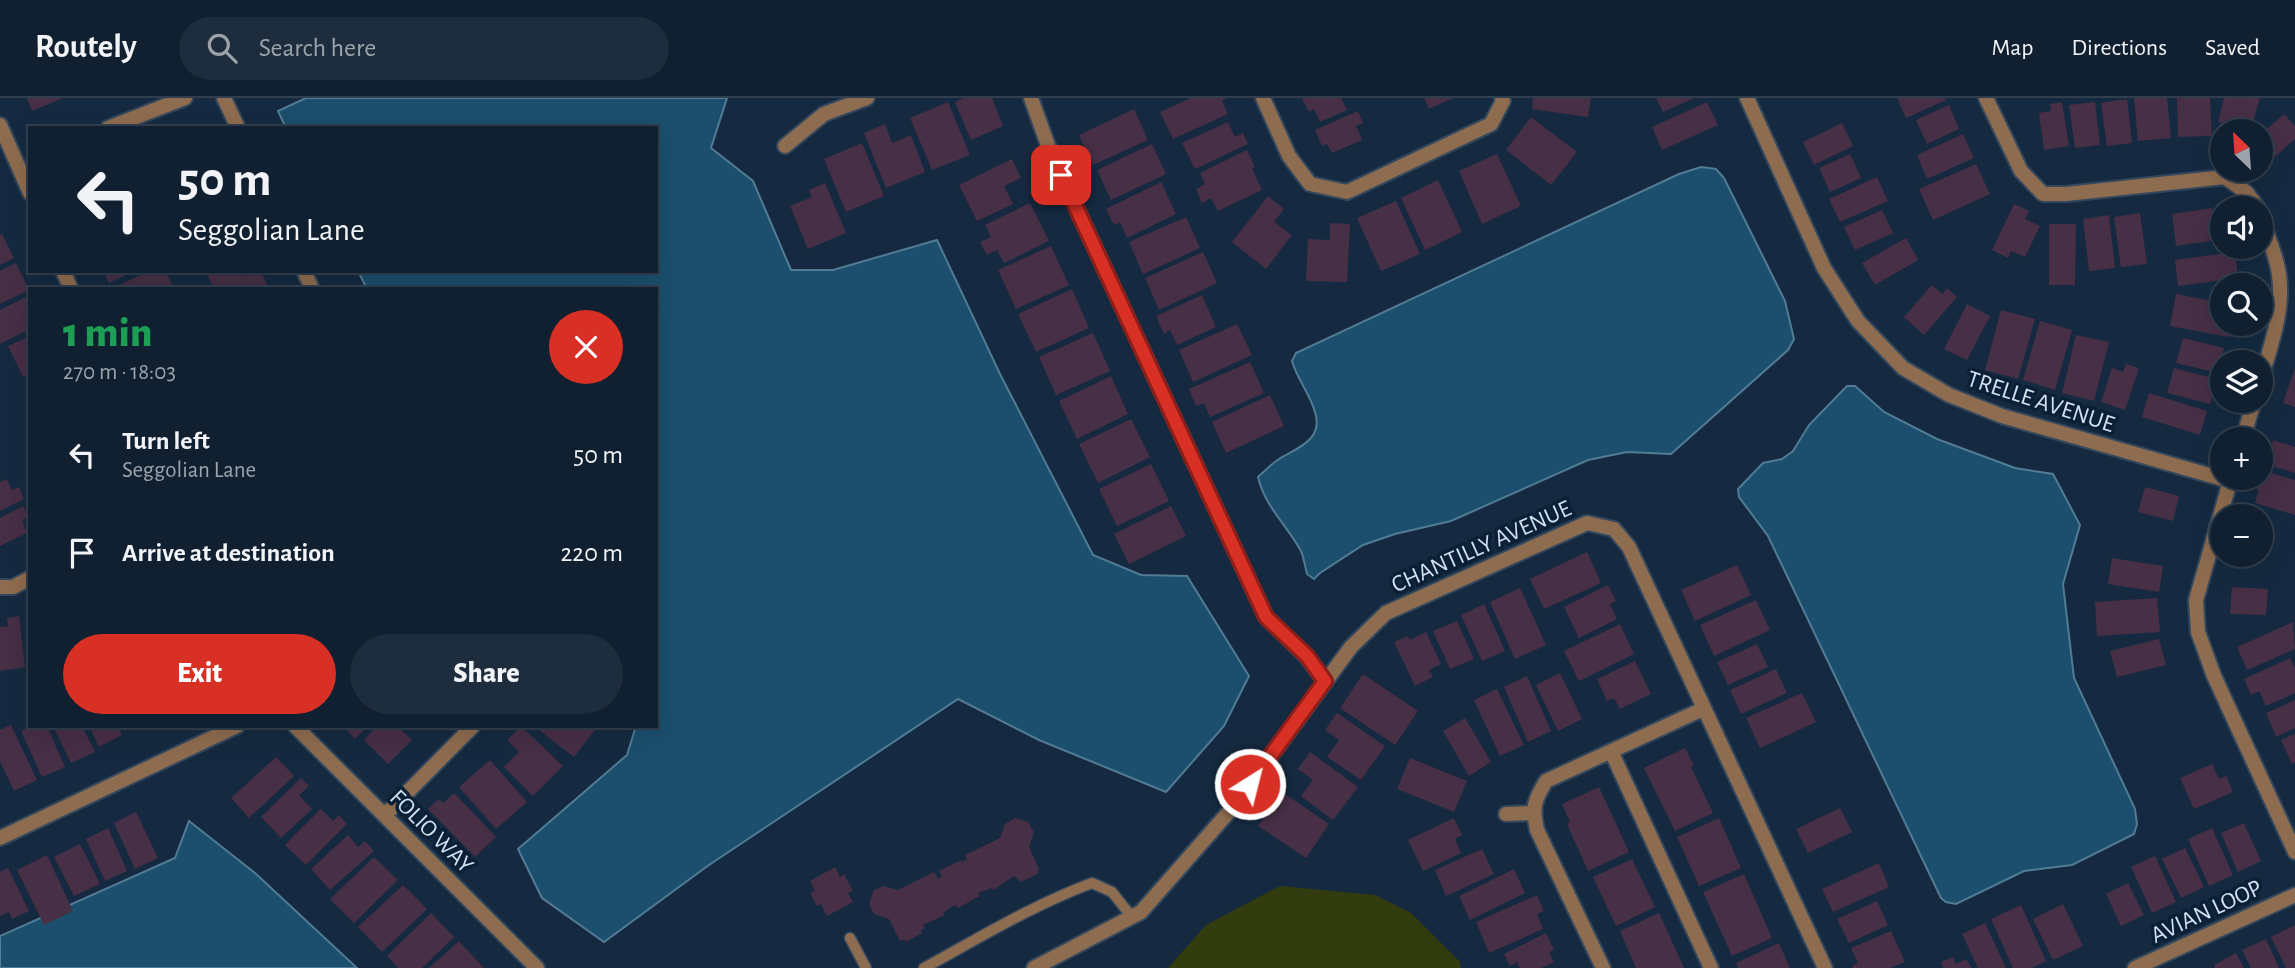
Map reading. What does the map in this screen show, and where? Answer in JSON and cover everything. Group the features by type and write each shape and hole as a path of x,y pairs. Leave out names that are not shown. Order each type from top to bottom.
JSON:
{"street":[{"path":"113,126 185,98"},
{"path":"224,98 237,126"},
{"path":"786,146 824,114 867,98"},
{"path":"1031,98 1050,151 1266,617 1307,656 1325,681"},
{"path":"1263,98 1289,156 1310,184 1347,192 1491,124 1503,98"},
{"name":"TRELLE AVENUE","path":"1746,98 1824,268 1858,321 1903,368 1949,395 2002,416 2210,474"},
{"path":"1986,98 2021,171 2043,194 2066,194 2225,177 2250,196"},
{"path":"0,125 23,161 28,184"},
{"path":"2269,350 2281,296 2279,273 2273,254"},
{"path":"2228,490 2196,600 2198,632 2214,676 2295,852"},
{"name":"CHANTILLY AVENUE","path":"1034,968 1142,912 1234,806 1351,647 1386,613 1587,523 1614,529 1629,547 1825,968"},
{"path":"0,587 13,587 28,579"},
{"path":"1603,968 1537,830 1533,813 1535,800 1546,781 1703,709"},
{"path":"0,838 233,728"},
{"name":"FOLIO WAY","path":"297,728 537,968"},
{"path":"385,815 471,728"},
{"path":"1611,751 1711,968"},
{"path":"1506,814 1533,813"},
{"name":"AVIAN LOOP","path":"2135,968 2295,895"}],"lane":[{"path":"924,968 1028,911 1092,883 1112,892 1132,917"},
{"path":"850,938 866,968"}],"green space":[{"path":"1280,886 1375,895 1411,913 1460,962 1461,968 1168,968 1206,925"}],"water":[{"path":"306,98 727,98 711,148 753,181 791,270 833,270 937,240 1000,374 1093,555 1141,575 1187,576 1249,676 1224,726 1166,792 1039,740 958,699 709,865 604,942 542,898 518,849 627,755 635,728 658,728 658,287 366,287 359,273 658,273 658,126 285,126 278,111"},
{"path":"1701,167 1716,169 1724,178 1785,301 1794,339 1788,350 1671,454 1627,452 1588,460 1451,521 1395,534 1363,545 1314,579 1307,574 1301,551 1271,507 1258,477 1276,461 1301,447 1316,430 1313,405 1292,361 1296,353 1679,174"},
{"path":"1847,386 1855,386 1884,412 1937,439 2015,468 2053,474 2080,525 2063,584 2074,678 2135,809 2137,824 2134,834 2072,865 2024,871 1956,904 1941,898 1768,536 1739,497 1738,489 1763,463 1782,459 1793,451 1809,425"},
{"path":"189,821 255,873 357,968 0,968 0,936 175,858"}],"building":[{"path":"27,98 63,98 32,111"},
{"path":"963,98 992,98 1003,126 971,140 955,102"},
{"path":"1191,98 1227,98 1222,101 1228,114 1173,139 1160,112"},
{"path":"1302,98 1341,98 1347,110 1320,122 1314,109 1309,112"},
{"path":"1424,98 1453,98 1429,109"},
{"path":"1533,98 1591,98 1588,117 1532,109"},
{"path":"1656,98 1694,98 1663,112"},
{"path":"1897,98 1945,98 1946,100 1906,118"},
{"path":"2134,98 2167,98 2171,138 2138,141"},
{"path":"2177,98 2210,98 2210,136 2178,137"},
{"path":"2224,98 2260,98 2254,119 2219,119"},
{"path":"2127,99 2132,143 2107,146 2101,103"},
{"path":"948,102 970,155 932,170 910,118"},
{"path":"1707,102 1718,125 1662,150 1652,127"},
{"path":"2062,102 2069,146 2044,150 2039,113 2051,111 2050,104"},
{"path":"2095,102 2100,145 2075,148 2069,105"},
{"path":"1949,105 1959,129 1927,144 1916,120"},
{"path":"1134,109 1148,140 1093,165 1079,135"},
{"path":"1358,111 1363,123 1356,126 1362,140 1332,153 1327,144 1322,146 1315,130"},
{"path":"2284,114 2295,126 2295,139 2273,158 2273,124"},
{"path":"1531,117 1577,152 1551,185 1506,150"},
{"path":"1228,122 1235,137 1243,133 1248,144 1195,169 1182,143"},
{"path":"1842,123 1853,146 1814,165 1803,142"},
{"path":"885,124 892,143 911,135 925,172 886,188 864,133"},
{"path":"1963,134 1974,158 1927,179 1917,155"},
{"path":"862,143 884,196 846,212 824,159"},
{"path":"1152,144 1166,174 1111,200 1097,170"},
{"path":"1247,150 1262,190 1218,211 1211,198 1202,203 1196,189 1205,184 1200,173"},
{"path":"1497,154 1521,206 1482,224 1459,171"},
{"path":"1850,154 1861,178 1830,192 1819,168"},
{"path":"1012,159 1021,178 1004,186 1013,204 977,221 959,185"},
{"path":"1976,164 1990,194 1933,220 1919,189"},
{"path":"1877,177 1888,201 1840,222 1829,199"},
{"path":"1438,180 1462,232 1425,250 1401,198"},
{"path":"1161,182 1176,214 1127,238 1120,222 1114,225 1106,209"},
{"path":"825,183 846,233 808,249 790,206 812,197 809,190"},
{"path":"1268,196 1284,209 1274,222 1292,235 1266,269 1232,242"},
{"path":"1396,201 1420,254 1381,271 1357,218"},
{"path":"1030,203 1049,241 1004,263 997,250 987,255 980,242 991,237 985,225"},
{"path":"2014,204 2029,211 2025,219 2040,226 2025,257 2011,251 2008,258 1992,250"},
{"path":"2210,208 2210,241 2176,246 2172,214"},
{"path":"1882,210 1893,233 1855,250 1844,227"},
{"path":"2140,213 2147,264 2121,267 2114,217"},
{"path":"2109,215 2115,268 2089,271 2083,219"},
{"path":"1186,217 1200,248 1143,274 1129,242"},
{"path":"1330,223 1350,224 1347,282 1306,281 1308,239 1330,240"},
{"path":"2049,224 2076,224 2075,285 2049,285"},
{"path":"2,234 14,258 0,265 0,235"},
{"path":"1906,238 1918,260 1875,285 1862,263"},
{"path":"1051,246 1069,285 1016,309 998,270"},
{"path":"1203,252 1217,283 1159,310 1145,278"},
{"path":"2210,255 2210,259 2236,259 2237,273 2210,273 2210,282 2178,286 2175,260"},
{"path":"16,263 28,290 0,304 0,271"},
{"path":"105,273 131,273 109,283"},
{"path":"145,273 167,273 173,287 115,287"},
{"path":"207,273 243,273 244,276 262,273 268,287 213,287"},
{"path":"1932,285 1942,294 1947,288 1957,297 1924,335 1904,317"},
{"path":"1072,289 1089,328 1036,352 1018,314"},
{"path":"2176,294 2210,301 2210,333 2170,326"},
{"path":"1202,295 1216,327 1177,345 1170,330 1164,334 1156,316"},
{"path":"28,296 28,330 0,344 0,310"},
{"path":"1967,304 1990,316 1967,360 1944,349"},
{"path":"2001,310 2035,319 2018,379 1985,370"},
{"path":"2040,321 2072,330 2055,390 2023,380"},
{"path":"1237,324 1252,355 1193,382 1179,350"},
{"path":"1093,333 1110,371 1056,395 1039,357"},
{"path":"2076,335 2109,342 2094,401 2062,393"},
{"path":"28,337 28,374 23,377 8,346"},
{"path":"2183,338 2224,348 2210,350 2210,371 2176,363"},
{"path":"1250,362 1264,393 1210,417 1204,403 1196,406 1189,389"},
{"path":"2126,364 2139,368 2125,410 2101,402 2112,368 2123,372"},
{"path":"2174,368 2210,377 2210,404 2167,393"},
{"path":"2295,368 2295,407 2283,403"},
{"path":"1111,376 1128,414 1077,439 1059,401"},
{"path":"2149,393 2207,411 2200,435 2142,417"},
{"path":"1270,395 1284,426 1226,453 1212,422"},
{"path":"1131,419 1150,457 1098,483 1079,444"},
{"path":"2273,440 2295,447 2295,473 2273,466"},
{"path":"1151,464 1169,501 1117,526 1099,489"},
{"path":"2273,474 2295,480 2295,515 2273,508 2273,504 2255,503 2259,490 2273,490"},
{"path":"7,479 12,490 19,487 24,499 0,511 0,482"},
{"path":"2145,487 2179,496 2173,521 2138,512"},
{"path":"23,506 28,515 22,520 27,533 0,546 0,518"},
{"path":"1171,506 1186,536 1129,564 1114,534"},
{"path":"1587,552 1601,583 1544,609 1530,579"},
{"path":"2112,558 2163,566 2159,592 2108,584"},
{"path":"1737,565 1751,595 1695,621 1681,590"},
{"path":"1608,585 1616,601 1610,604 1617,619 1579,638 1564,607"},
{"path":"2232,587 2268,589 2266,615 2230,614"},
{"path":"1520,588 1546,645 1515,659 1490,602"},
{"path":"2157,598 2160,632 2097,636 2095,602"},
{"path":"1756,600 1770,630 1714,656 1700,625"},
{"path":"1484,604 1505,651 1482,661 1461,615"},
{"path":"19,616 25,667 0,671 0,627 8,626 7,618"},
{"path":"1457,621 1474,659 1450,669 1433,631"},
{"path":"2293,622 2295,649 2247,670 2237,647"},
{"path":"1620,624 1634,654 1579,681 1564,651"},
{"path":"1426,632 1441,664 1429,670 1433,677 1415,686 1394,642 1408,636 1410,640"},
{"path":"2159,639 2166,665 2117,677 2110,651"},
{"path":"1757,644 1768,667 1728,685 1717,662"},
{"path":"2290,658 2295,668 2295,693 2266,706 2259,691 2251,695 2244,679"},
{"path":"1635,661 1651,694 1620,709 1614,698 1607,701 1597,679"},
{"path":"1776,669 1787,693 1741,714 1730,690"},
{"path":"1560,673 1582,719 1558,731 1536,685"},
{"path":"1363,674 1418,711 1395,745 1340,708"},
{"path":"1527,676 1551,731 1528,742 1504,687"},
{"path":"1497,689 1524,745 1500,756 1474,700"},
{"path":"1802,693 1816,722 1760,748 1746,718"},
{"path":"2295,700 2295,728 2276,737 2266,713"},
{"path":"1337,713 1385,746 1361,780 1327,757 1339,740 1325,730"},
{"path":"1465,718 1491,762 1469,776 1443,731"},
{"path":"11,725 37,780 14,791 0,761 0,730"},
{"path":"28,728 48,728 65,767 42,777 21,731"},
{"path":"54,728 83,728 95,752 71,763"},
{"path":"90,728 119,728 122,735 99,747"},
{"path":"345,728 366,728 355,739"},
{"path":"375,728 399,728 412,740 388,764 364,740"},
{"path":"519,728 523,728 563,766 533,796 504,767 519,752 507,740"},
{"path":"537,728 596,728 574,757"},
{"path":"2295,734 2295,762 2292,764 2281,740"},
{"path":"1685,748 1713,813 1675,831 1644,768"},
{"path":"1310,752 1358,787 1333,820 1301,796 1313,780 1298,769"},
{"path":"276,757 294,776 249,818 231,798"},
{"path":"1410,758 1467,781 1454,812 1397,789"},
{"path":"490,760 527,802 496,829 459,787"},
{"path":"2212,764 2219,779 2226,776 2233,792 2194,809 2180,778"},
{"path":"301,778 309,786 299,795 312,809 281,838 261,817"},
{"path":"1599,787 1629,852 1588,871 1567,824 1570,822 1562,804"},
{"path":"1282,792 1329,824 1306,858 1258,826"},
{"path":"454,793 496,837 475,857 428,809 439,799 443,803"},
{"path":"1840,808 1852,832 1808,853 1796,829"},
{"path":"321,809 333,821 339,815 347,824 306,865 285,845"},
{"path":"136,812 158,858 135,869 114,823"},
{"path":"1015,818 1028,822 1034,832 1029,847 1039,869 1037,874 1021,882 1014,876 993,890 992,888 978,893 980,896 958,908 956,905 951,907 943,913 945,915 923,925 925,928 921,930 922,933 906,942 904,939 900,941 889,919 874,914 869,904 874,890 884,886 898,890 934,872 938,879 942,877 939,871 961,860 962,862 967,859 965,855 1000,838 1005,824"},
{"path":"1454,818 1462,835 1455,839 1461,853 1423,871 1408,840"},
{"path":"1719,818 1741,868 1699,886 1677,837"},
{"path":"2244,823 2261,861 2238,872 2221,833"},
{"path":"108,828 127,871 105,881 86,839"},
{"path":"2212,828 2233,875 2209,886 2188,839"},
{"path":"348,835 358,847 365,841 374,851 330,890 311,869"},
{"path":"80,844 100,884 74,896 54,857"},
{"path":"2185,848 2204,887 2181,898 2162,859"},
{"path":"1482,849 1494,874 1446,896 1435,870"},
{"path":"47,855 73,911 44,925 17,870"},
{"path":"2155,856 2176,902 2152,913 2131,867"},
{"path":"374,857 398,880 354,923 330,899"},
{"path":"1632,859 1655,907 1616,926 1593,877"},
{"path":"1879,863 1889,887 1833,912 1822,889"},
{"path":"835,867 840,877 844,874 853,891 848,893 853,902 827,916 821,904 817,906 810,893 815,891 810,881"},
{"path":"8,868 29,911 12,919 9,912 0,916 0,872"},
{"path":"1514,869 1525,893 1470,920 1459,896"},
{"path":"1744,874 1772,938 1732,956 1703,892"},
{"path":"2128,883 2144,915 2121,926 2106,894"},
{"path":"403,885 427,909 382,952 358,927"},
{"path":"1537,895 1544,911 1537,914 1543,929 1489,953 1476,922"},
{"path":"1877,901 1888,925 1849,943 1837,919"},
{"path":"2063,904 2083,946 2053,960 2033,919"},
{"path":"2021,905 2046,961 2032,968 2013,968 1991,919"},
{"path":"431,913 454,937 422,968 398,968 387,956"},
{"path":"1659,913 1684,968 1636,968 1620,931"},
{"path":"1985,923 2006,968 1978,968 1962,934"},
{"path":"2295,925 2295,968 2286,968 2271,937"},
{"path":"1891,931 1905,962 1890,968 1853,968 1852,966 1858,963 1851,948"},
{"path":"1546,933 1554,950 1549,952 1554,962 1541,968 1520,968 1517,962 1510,966 1504,954"},
{"path":"2266,939 2279,968 2251,968 2242,950"},
{"path":"459,941 484,968 429,968"},
{"path":"1779,943 1790,968 1738,968 1736,963"},
{"path":"2236,953 2244,968 2215,968 2214,965"},
{"path":"1953,957 1956,964 1967,959 1971,968 1943,968 1941,962"}],"route":[{"path":"1061,175 1266,617 1307,656 1325,681 1250,784"}]}
